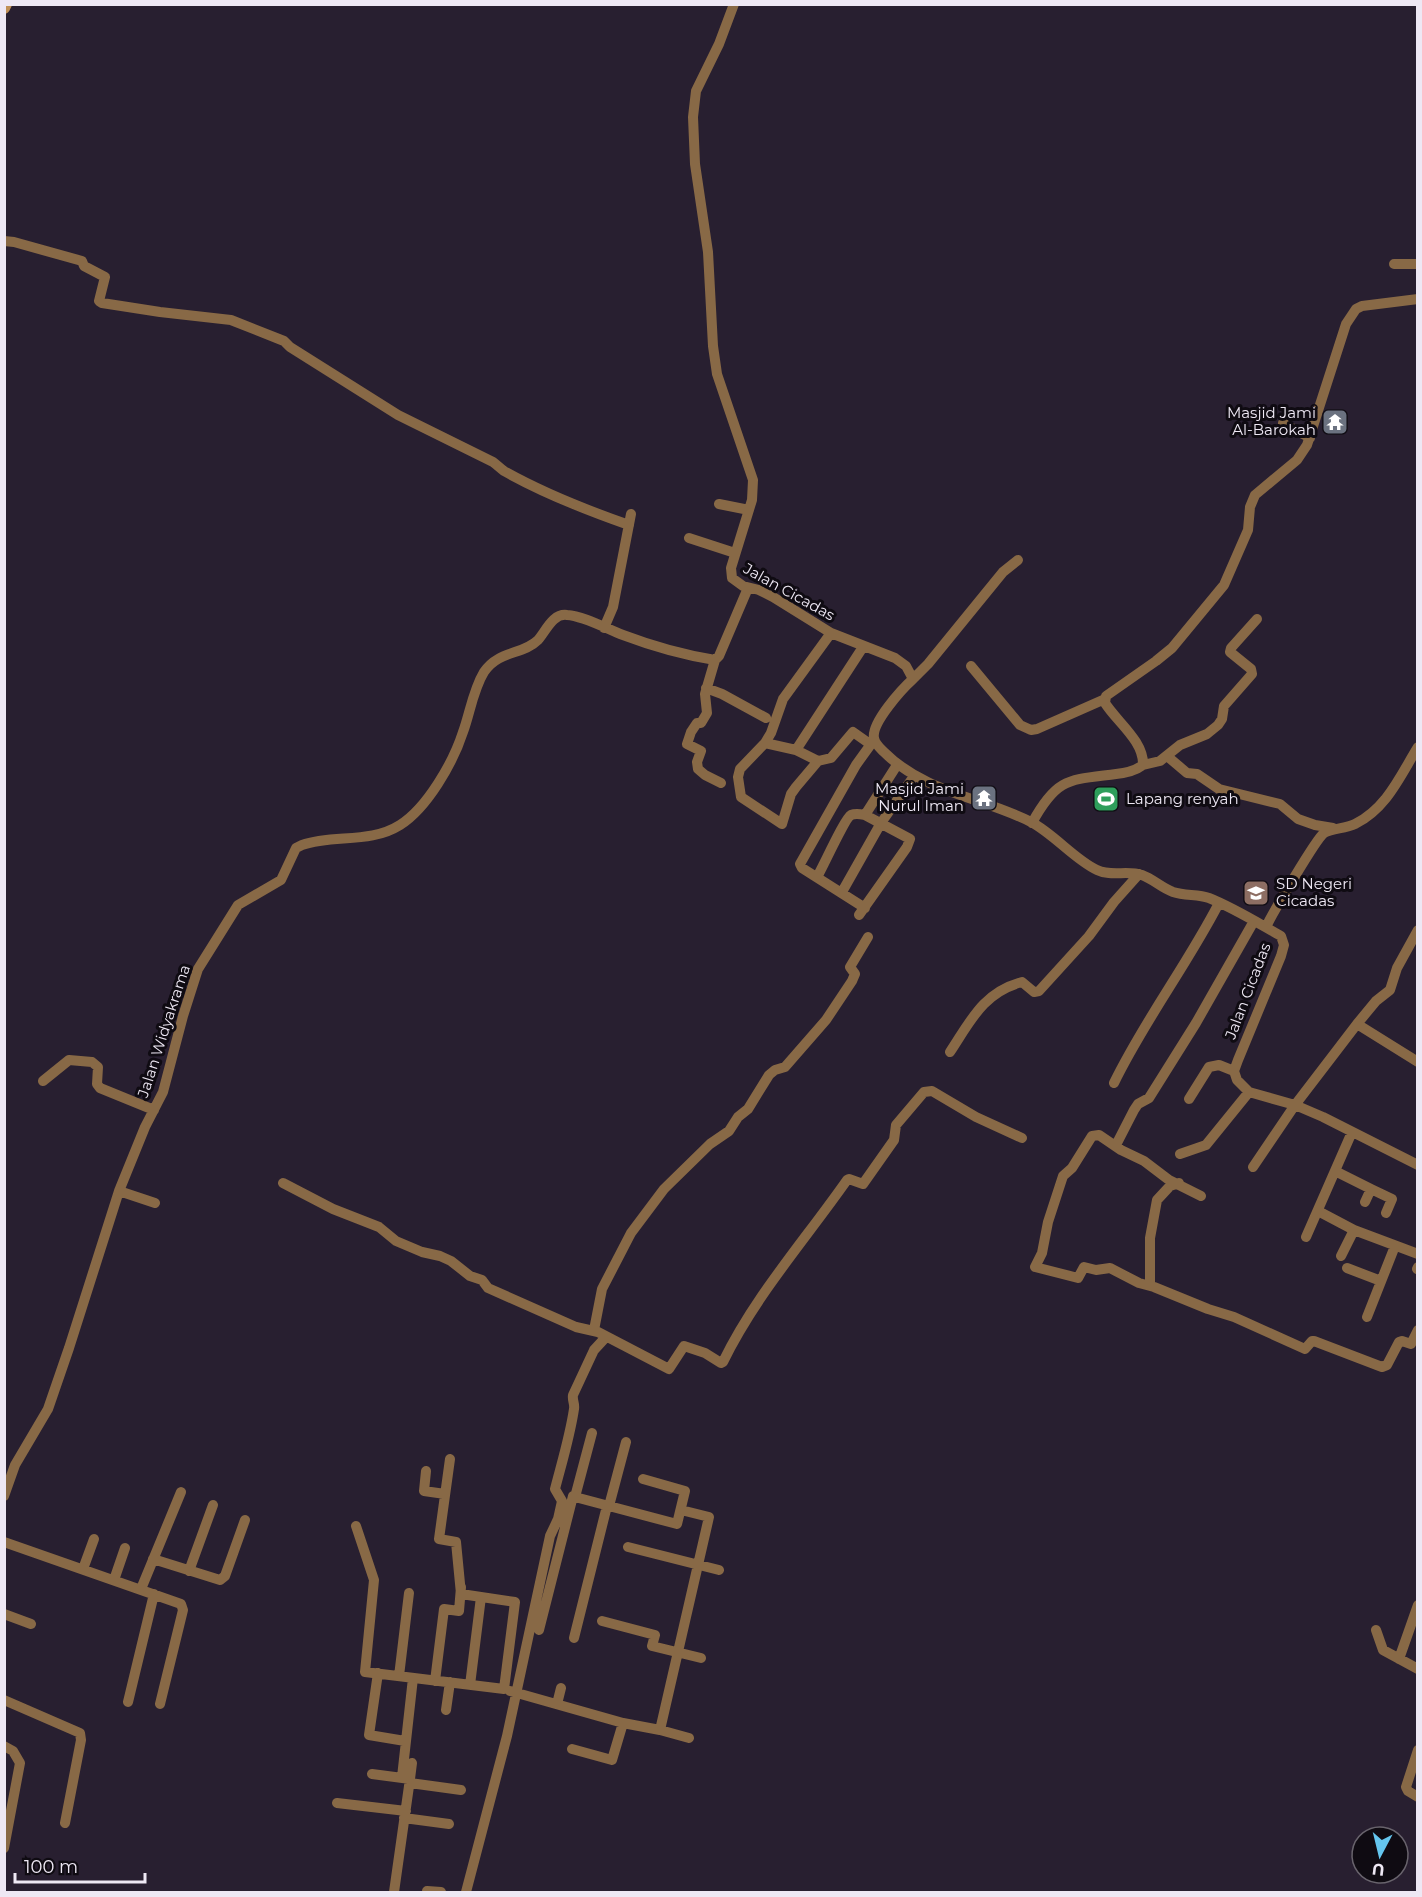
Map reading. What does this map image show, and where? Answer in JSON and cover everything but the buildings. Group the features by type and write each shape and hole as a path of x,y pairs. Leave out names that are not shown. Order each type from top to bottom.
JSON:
{"street":[{"name":"Jalan Cicadas","path":"734,4 719,44 696,91 693,117 695,164 708,252 713,346 717,374 753,480 754,491 730,573 735,581 773,597 831,633 895,658 906,666 913,679"},
{"path":"4,241 82,261 84,266 105,277 100,302 234,321 284,341 398,416 496,464 502,470 594,513 630,519 613,607 604,628"},
{"path":"1394,264 1418,264"},
{"path":"971,666 1020,725 1026,729 1037,729 1105,699 1111,692 1156,662 1172,648 1224,585 1248,530 1250,507 1255,495 1297,460 1310,438 1346,324 1356,309 1373,304 1418,299"},
{"path":"1283,423 1310,438"},
{"path":"719,504 748,510"},
{"path":"689,538 735,553"},
{"path":"817,877 850,815 857,813 865,815 911,840 862,911 842,892 817,877 800,866 801,860 856,765 872,742 874,730 880,719 1003,572 1018,560"},
{"path":"721,783 698,769 697,762 701,751 687,744 696,724 701,723 707,713 706,688 715,660 719,656 748,588"},
{"name":"Jalan Widyakrama","path":"4,1496 15,1465 48,1408 119,1191 153,1110 163,1092 198,969 238,905 281,880 296,848 302,844 380,834 400,825 425,802 442,776 462,735 484,673 502,656 532,645 551,622 561,615 568,615 696,657 715,660"},
{"path":"1032,823 1042,804 1064,784 1077,778 1133,771 1143,765 1160,761 1180,745 1207,734 1218,725 1224,706 1251,676 1251,669 1230,652 1234,644 1257,619"},
{"path":"831,633 783,699 771,733 765,742 740,769 739,791 742,800 766,812 781,824 784,823 791,794 818,761 831,758 853,732 872,742"},
{"path":"796,750 863,646"},
{"path":"706,688 766,718"},
{"path":"1105,699 1109,710 1128,732 1141,753 1143,765"},
{"path":"765,742 796,750 818,761"},
{"name":"Jalan Cicadas","path":"872,742 897,765 914,776 1032,823 1094,869 1111,873 1139,874 1175,893 1207,898 1281,936 1284,945 1281,956 1234,1071"},
{"path":"1167,756 1187,773 1197,774 1219,789 1280,804 1298,819 1337,829 1358,823 1381,805 1390,795 1418,747"},
{"path":"865,815 897,765"},
{"path":"842,892 881,823 914,776"},
{"path":"1266,927 1322,835 1337,829"},
{"path":"950,1052 970,1018 980,1006 1006,987 1023,982 1035,993 1039,991 1089,936 1114,902 1139,874"},
{"path":"1114,1083 1219,903"},
{"path":"1116,1145 1134,1110 1138,1104 1149,1098 1196,1023 1254,921"},
{"path":"1253,1167 1295,1106 1357,1024 1376,1001 1390,990 1397,968 1418,930"},
{"path":"594,1330 602,1289 631,1233 664,1189 710,1144 729,1131 738,1117 747,1109 769,1075 785,1066 826,1020 852,981 855,974 850,967 868,937"},
{"path":"1357,1024 1418,1062"},
{"path":"43,1081 69,1060 94,1063 98,1067 97,1084 100,1088 153,1110"},
{"path":"1189,1099 1209,1067 1219,1065 1234,1071 1237,1080 1249,1092 1295,1106 1418,1165"},
{"path":"283,1183 333,1209 379,1227 396,1241 451,1261 470,1276 483,1280 488,1288 576,1327 594,1330 669,1369 684,1346 705,1353 723,1363 732,1342 751,1313 847,1180 863,1184 894,1140 896,1125 924,1092 932,1091 1022,1138"},
{"path":"1180,1154 1206,1145 1249,1092"},
{"path":"1306,1237 1352,1132"},
{"path":"1201,1196 1169,1180 1144,1161 1121,1150 1099,1135 1092,1136 1072,1167 1063,1176 1048,1222 1042,1252 1035,1267 1078,1278 1084,1267 1096,1270 1110,1268 1139,1283 1208,1310 1234,1317 1305,1349 1314,1341 1382,1367 1387,1365 1399,1342 1411,1344 1418,1330"},
{"path":"1335,1171 1392,1199 1386,1213"},
{"path":"1150,1286 1150,1239 1157,1200 1170,1186 1179,1183"},
{"path":"1365,1202 1371,1189"},
{"path":"119,1191 155,1203"},
{"path":"1318,1211 1354,1230 1418,1254"},
{"path":"1341,1256 1354,1230"},
{"path":"1367,1317 1395,1246"},
{"path":"1347,1268 1381,1281"},
{"path":"502,1740 550,1536 558,1520 562,1504 555,1489 571,1426 573,1395 594,1350 606,1337"},
{"path":"539,1630 573,1496 575,1497 592,1433"},
{"path":"574,1638 626,1442"},
{"path":"435,1680 444,1608 459,1611 464,1557 457,1556 456,1542 439,1539 450,1459"},
{"path":"426,1471 424,1491 445,1494"},
{"path":"575,1497 677,1524 685,1491 643,1479"},
{"path":"141,1589 181,1492"},
{"path":"189,1570 213,1505"},
{"path":"660,1730 709,1517 681,1510"},
{"path":"153,1559 220,1580 223,1578 245,1520"},
{"path":"356,1526 374,1580 364,1672 514,1692 623,1723 689,1738"},
{"path":"83,1569 94,1539"},
{"path":"4,1542 178,1602 183,1607 160,1704"},
{"path":"628,1547 719,1570"},
{"path":"114,1580 126,1548"},
{"path":"399,1676 409,1593"},
{"path":"128,1702 154,1594"},
{"path":"461,1594 515,1602 514,1692 497,1776 466,1893"},
{"path":"470,1685 481,1597"},
{"path":"1399,1659 1418,1605"},
{"path":"4,1614 31,1624"},
{"path":"602,1621 655,1635 652,1646 701,1658"},
{"path":"1376,1630 1383,1650 1418,1669"},
{"path":"378,1673 369,1735 405,1741"},
{"path":"394,1893 405,1815 407,1780 405,1741 413,1678"},
{"path":"514,1692 527,1678"},
{"path":"446,1710 450,1682"},
{"path":"557,1704 561,1688"},
{"path":"4,1700 80,1733 81,1740 65,1823"},
{"path":"572,1749 612,1760 623,1723"},
{"path":"4,1746 13,1751 20,1763 4,1848"},
{"path":"1418,1750 1406,1787 1418,1797"},
{"path":"407,1780 412,1763"},
{"path":"372,1774 461,1790"},
{"path":"337,1803 449,1824"},
{"path":"427,1893 427,1891 441,1893"}],"place":[{"name":"Masjid Jami Al-Barokah","path":"1335,422"},
{"name":"Masjid Jami Nurul Iman","path":"984,798"},
{"name":"Lapang renyah","path":"1106,799"},
{"name":"SD Negeri Cicadas","path":"1256,893"}]}
